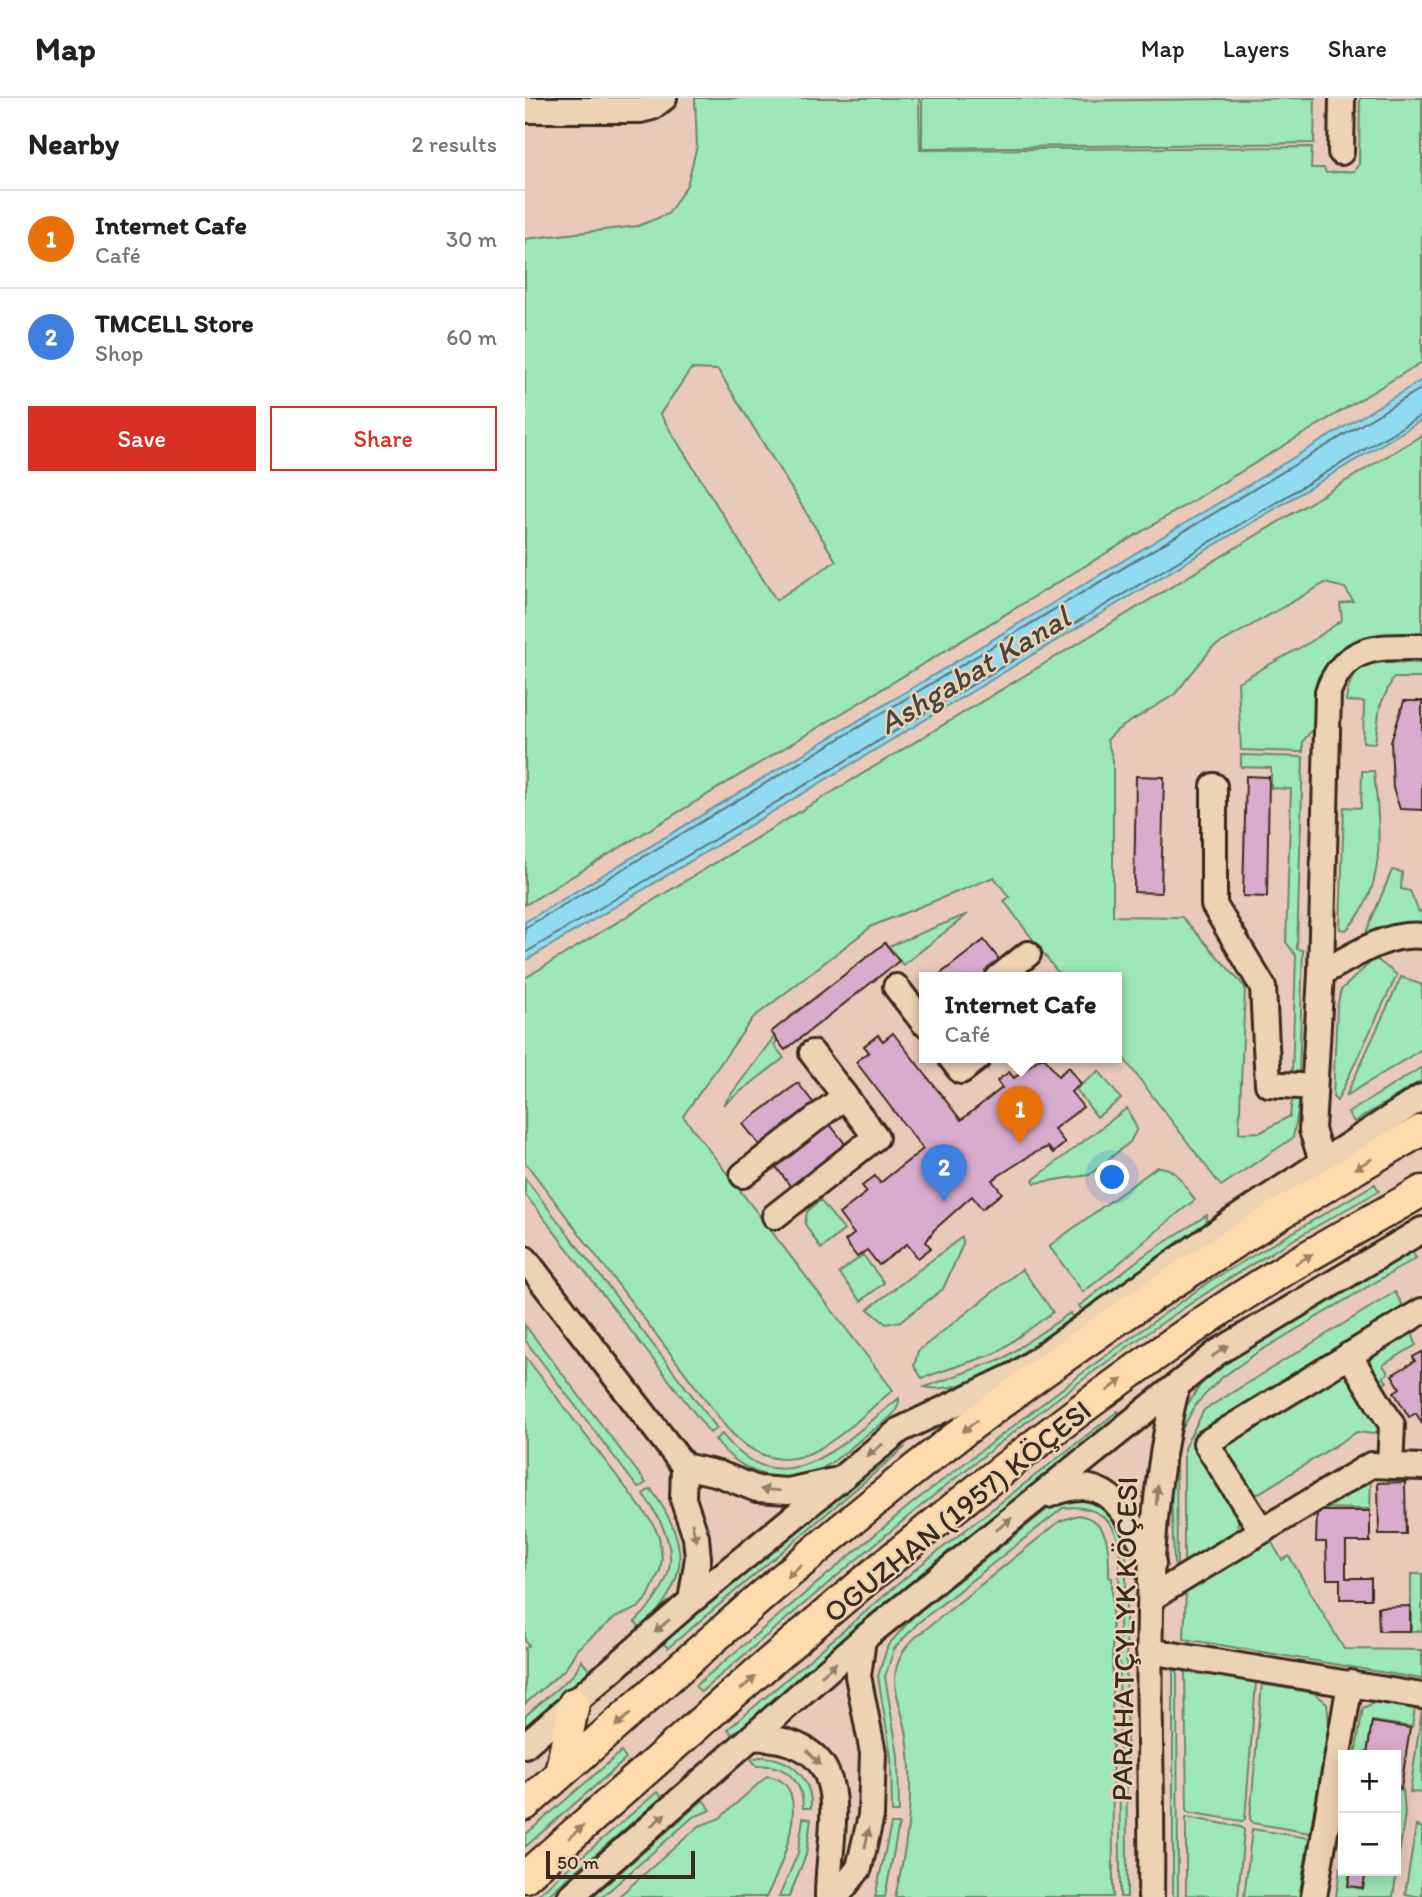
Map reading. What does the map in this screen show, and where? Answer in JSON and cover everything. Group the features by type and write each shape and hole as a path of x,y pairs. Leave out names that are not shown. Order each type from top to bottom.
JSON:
{"main road":[{"name":"OGUZHAN (1957) KÖÇESI","path":"525,1805 822,1546 972,1424 1181,1275 1422,1130"},
{"name":"OGUZHAN (1957) KÖÇESI","path":"525,1877 857,1587 1003,1470 1212,1315 1422,1191"},
{"path":"560,1774 574,1703"}],"street":[{"path":"525,110 640,110 652,107 664,98"},
{"path":"1341,152 1342,98"},
{"path":"1322,1161 1312,1130 1321,973 1328,692 1338,672 1357,654 1371,648 1422,647"},
{"path":"1213,786 1214,905 1263,987 1268,1084 1314,1087"},
{"path":"1321,973 1381,942 1396,937 1422,936"},
{"path":"1006,972 1028,954"},
{"path":"896,987 919,1017"},
{"path":"775,1216 876,1137 811,1053"},
{"path":"955,1063 961,1071 971,1063"},
{"path":"743,1175 845,1096"},
{"path":"1017,1374 1322,1161 1422,1097"},
{"path":"570,1897 863,1639 1177,1385 1241,1336 1422,1230"},
{"path":"525,1259 684,1466 683,1499 696,1537 698,1558 691,1601"},
{"path":"1262,1531 1206,1443 1422,1311"},
{"path":"1349,1355 1392,1425 1390,1466"},
{"path":"525,1745 691,1601 900,1430 1017,1374 1057,1362"},
{"name":"PARAHATÇYLYK KÖÇESI","path":"1151,1897 1151,1598 1163,1442 1177,1385"},
{"path":"1151,1598 1371,1465 1422,1467"},
{"path":"684,1466 719,1474 757,1489 788,1491 837,1480"},
{"path":"1028,1504 1075,1486 1104,1493 1127,1514 1153,1563"},
{"path":"836,1897 859,1868 871,1816 873,1753 858,1676 863,1639"},
{"path":"1149,1651 1422,1696"},
{"path":"1314,1897 1350,1683"},
{"path":"752,1737 775,1738 805,1749 830,1780 835,1814 828,1861 828,1897"}],"green space":[{"path":"695,98 919,98 920,150 1312,147 1311,168 1324,168 1326,173 1354,171 1359,164 1360,98 1422,98 1422,362 525,905 525,239 638,226 668,214 687,185 697,146","holes":["691,369 718,370 836,561 776,600 660,414"]},
{"path":"922,98 1026,98 1045,101 1315,98 1314,143 922,148"},
{"path":"1422,435 1422,631 1402,638 1356,642 1343,648 1331,659 1316,683 1316,725 1303,741 1303,752 1241,750 1238,682 1312,641 1342,620 1340,604 1353,601 1345,588 1325,583 1212,648 1175,694 1117,730 1107,740 1113,760 1113,916 1182,917 1245,987 1239,1133 1261,1132 1290,1116 1292,1100 1296,1098 1300,1100 1293,1138 1221,1186 1122,1056 1122,972 1057,972 1004,901 1009,897 994,877 872,926 753,1018 683,1116 893,1390 833,1440 813,1452 793,1458 772,1458 750,1448 727,1428 525,1162 525,978"},
{"path":"1377,662 1422,663 1422,678 1393,678 1380,706 1375,743 1363,742 1364,702 1346,701 1347,694 1358,671"},
{"path":"1241,755 1303,757 1297,949 1303,950 1299,1074 1292,1074 1296,956 1286,942 1291,789 1271,788 1271,768 1241,767"},
{"path":"1362,771 1374,771 1378,855 1369,895 1360,914 1346,930 1340,929 1344,807 1361,808"},
{"path":"1392,870 1402,872 1401,889 1410,891 1419,912 1422,910 1422,926 1371,937 1365,935"},
{"path":"968,914 903,965 889,946"},
{"path":"1375,958 1397,975 1337,1101 1333,1097 1337,1007 1341,990"},
{"path":"1401,977 1422,985 1422,1049 1346,1096"},
{"path":"774,1037 777,1041 774,1045 784,1058 723,1105"},
{"path":"1422,1067 1422,1080 1354,1122 1348,1113"},
{"path":"1099,1071 1121,1099 1097,1117 1076,1089"},
{"path":"1127,1108 1137,1129 1130,1142 1089,1175 1035,1183 1033,1180"},
{"path":"1157,1167 1170,1169 1175,1173 1195,1200 1083,1292 1049,1246"},
{"path":"525,1178 717,1428 710,1433 525,1194"},
{"path":"1375,1184 1379,1191 1214,1288 1080,1382 887,1534 701,1692 695,1686 910,1505 1093,1365 1210,1281"},
{"path":"820,1200 844,1230 821,1249 805,1224 807,1212"},
{"path":"1207,1215 1206,1226 1084,1312 1079,1306 1142,1257"},
{"path":"962,1237 963,1244 943,1289 901,1321 886,1324 868,1309"},
{"path":"1410,1248 1416,1258 1255,1354 1220,1379 1197,1403 1182,1429 1176,1453 1177,1566 1174,1564 1170,1466 1183,1411 1201,1384 1229,1358"},
{"path":"863,1255 884,1283 861,1301 839,1273"},
{"path":"1022,1269 1053,1312 996,1353 922,1378 914,1366 918,1351"},
{"path":"1395,1292 1405,1309 1196,1439 1239,1508 1237,1534 1189,1565 1184,1563 1184,1448 1204,1410"},
{"path":"1070,1313 1074,1319 1023,1354 982,1377 942,1388 925,1387 1004,1358"},
{"path":"525,1325 646,1483 638,1488 525,1340"},
{"path":"1411,1328 1416,1345 1383,1365 1388,1373 1383,1377 1387,1382 1380,1386 1365,1359"},
{"path":"525,1356 652,1522 659,1536 662,1558 660,1571 648,1597 638,1608 616,1617 577,1649 566,1668 525,1704 525,1648 529,1645 525,1641"},
{"path":"1345,1372 1381,1425 1380,1430 1373,1434 1357,1432 1248,1500 1216,1447"},
{"path":"899,1398 896,1409 889,1418 833,1461 806,1475 776,1477 749,1469 736,1461 715,1440 722,1434 745,1457 767,1467 790,1468 813,1461 835,1449"},
{"path":"1118,1411 1120,1415 1112,1424 922,1573 733,1735 728,1729 918,1567"},
{"path":"904,1448 668,1648 663,1643 895,1449"},
{"path":"1371,1477 1370,1509 1316,1508"},
{"path":"651,1489 673,1527 679,1561 677,1577 670,1594 642,1629 635,1622 661,1590 668,1575 670,1560 664,1529 643,1494"},
{"path":"1081,1499 1097,1505 1111,1515 1121,1529 1126,1546 1119,1546 1112,1527 1100,1514 1083,1508 1063,1508 918,1623 894,1649 885,1677 898,1755 899,1812 892,1812 891,1756 878,1676 888,1645 913,1617 1054,1504"},
{"path":"1078,1515 1097,1523 1102,1530 1108,1547 1109,1577 1112,1578 1113,1897 895,1897 907,1837 910,1797 907,1737 895,1686 895,1673 901,1656 916,1637 1060,1521"},
{"path":"1271,1541 1282,1560 1289,1556 1344,1649 1422,1650 1422,1679 1184,1639 1186,1590"},
{"path":"1119,1554 1126,1554 1127,1897 1120,1897"},
{"path":"1411,1574 1422,1574 1422,1631 1411,1631"},
{"path":"581,1660 590,1671 525,1728 525,1716 574,1674"},
{"path":"1177,1668 1178,1897 1173,1897 1173,1672"},
{"path":"1185,1670 1256,1682 1245,1819 1242,1821 1187,1812"},
{"path":"1262,1684 1314,1693 1327,1703 1329,1724 1310,1833 1253,1823 1250,1819"},
{"path":"1376,1702 1415,1708 1412,1727 1372,1721 1368,1750 1356,1750 1363,1708"},
{"path":"1422,1709 1422,1793 1410,1792"},
{"path":"621,1752 626,1759 525,1847 525,1835"},
{"path":"760,1757 781,1761 797,1771 808,1787 811,1808 803,1808 800,1790 791,1776 776,1767 757,1766 751,1759"},
{"path":"767,1776 782,1782 791,1794 793,1811 786,1850 766,1897 618,1897 699,1826 720,1818"},
{"path":"1401,1790 1405,1813 1401,1841"},
{"path":"657,1792 662,1797 546,1897 535,1897"},
{"path":"703,1800 711,1810 693,1817 602,1897 592,1897"},
{"path":"1186,1817 1241,1827 1244,1830 1238,1897 1186,1895"},
{"path":"803,1818 811,1819 806,1855 789,1897 779,1897 798,1853"},
{"path":"891,1824 899,1824 885,1897 875,1897"},
{"path":"1416,1826 1422,1827 1422,1897 1405,1894"},
{"path":"1252,1829 1309,1838 1299,1897 1244,1897"},
{"path":"1339,1876 1349,1876 1348,1886 1363,1889 1365,1876 1396,1876 1393,1897 1336,1897"}],"water":[{"name":"Ashgabat Kanal","path":"1422,380 1422,420 525,961 525,922"}],"building":[{"path":"1404,701 1422,701 1422,810 1400,809 1393,788 1391,742"},
{"path":"1136,776 1164,777 1161,893 1134,892"},
{"path":"1246,776 1269,777 1267,897 1243,896"},
{"path":"984,940 1002,963 991,972 943,972"},
{"path":"885,943 899,961 785,1050 771,1032"},
{"path":"893,1033 961,1120 1002,1088 997,1081 1009,1072 1014,1078 1034,1063 1049,1063 1058,1076 1069,1067 1081,1084 1071,1092 1083,1107 1054,1129 1065,1143 1053,1153 1048,1147 1034,1153 992,1180 1002,1193 982,1209 972,1196 934,1230 926,1242 931,1248 918,1258 907,1244 879,1265 867,1250 857,1257 845,1241 854,1234 839,1214 867,1192 862,1186 875,1176 880,1183 923,1149 856,1062 869,1052 864,1046 878,1035 883,1041"},
{"path":"798,1083 815,1105 761,1147 743,1124"},
{"path":"828,1122 846,1145 791,1187 774,1164"},
{"path":"1422,1352 1422,1424 1416,1413 1409,1417 1394,1392 1400,1388 1392,1375 1415,1361 1413,1357"},
{"path":"1405,1482 1406,1534 1379,1534 1378,1483"},
{"path":"1317,1511 1370,1511 1370,1542 1346,1542 1346,1578 1371,1578 1371,1599 1340,1599 1340,1579 1327,1579 1326,1542 1316,1542"},
{"path":"1410,1606 1410,1631 1379,1631 1378,1607"},
{"path":"1372,1722 1410,1728 1401,1788 1401,1750 1368,1750"},
{"path":"1350,1876 1365,1876 1363,1888 1348,1886"}],"place":[{"name":"Internet Cafe","path":"1020,1144"},
{"name":"TMCELL Store","path":"944,1202"}]}
